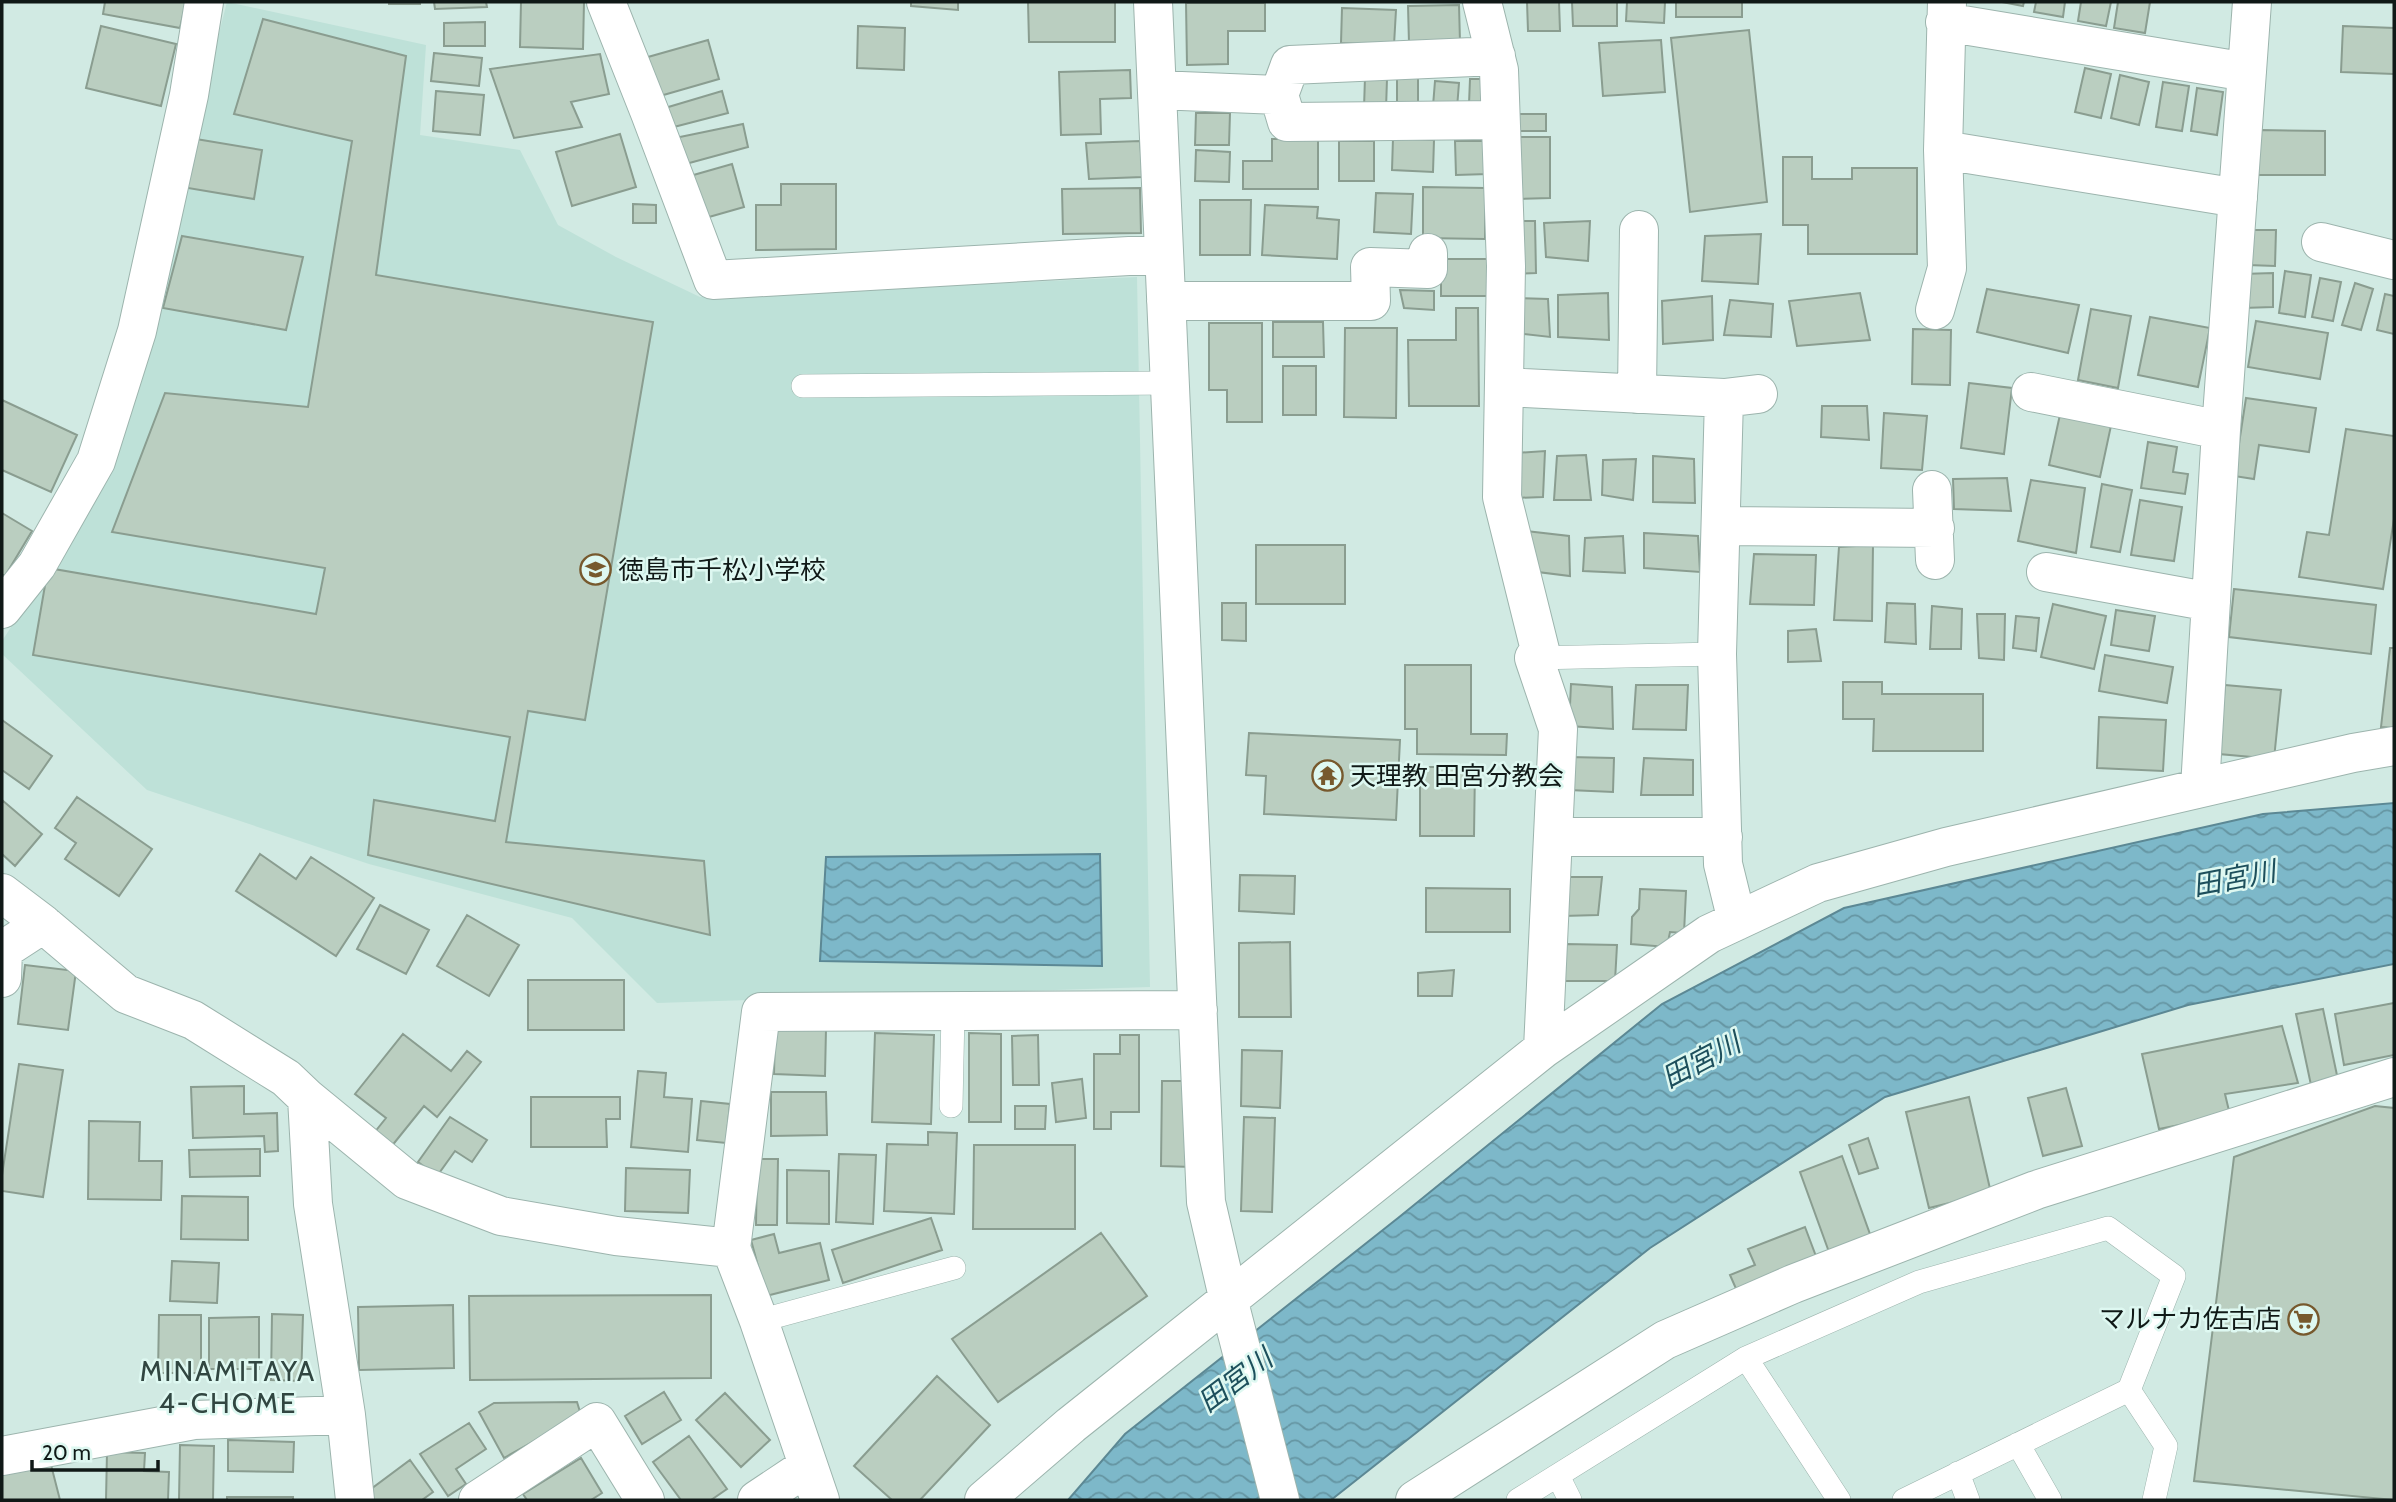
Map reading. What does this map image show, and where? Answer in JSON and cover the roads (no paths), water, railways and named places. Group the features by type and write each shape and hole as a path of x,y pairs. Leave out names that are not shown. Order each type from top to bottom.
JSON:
{"street":[{"path":"2,609 37,565 96,461 137,331 188,95 204,2"},
{"path":"606,2 713,280 1164,254"},
{"path":"1153,2 1206,1202 1280,1500"},
{"path":"1482,2 1499,70 1506,266 1502,497 1541,654 1534,658 1558,729 1543,1049"},
{"path":"2200,788 2221,430 2252,2"},
{"path":"1935,310 1947,268 1943,150 1946,12 2247,72"},
{"path":"1496,56 1290,65 1279,95 1287,122 1500,120"},
{"path":"1157,90 1279,95"},
{"path":"1943,150 2238,198"},
{"path":"1637,394 1639,230"},
{"path":"2321,242 2394,260"},
{"path":"1166,300 1371,300 1370,267 1428,268 1428,253"},
{"path":"1504,387 1741,396 1721,526 1717,654 1723,864 1737,921"},
{"path":"2031,392 2221,430"},
{"path":"1721,526 1935,544 1932,491"},
{"path":"2046,572 2211,602"},
{"path":"984,1500 1071,1425 1231,1311 1543,1049 1709,934 1818,883 1946,847 2353,753 2394,746"},
{"path":"1553,837 1723,837"},
{"path":"2,893 126,994 193,1020 286,1079 407,1180 500,1216 616,1236 731,1248"},
{"path":"2,978 3,950 43,924"},
{"path":"757,1500 814,1483 731,1248 761,1012 1198,1010"},
{"path":"1415,1500 1665,1340 1780,1290 2036,1190 2394,1077"},
{"path":"307,1098 313,1204 346,1415 355,1500"},
{"path":"2,1456 194,1420 346,1415"},
{"path":"478,1500 597,1422 645,1500"}],"lane":[{"path":"803,386 1170,383"},
{"path":"1534,658 1717,654"},
{"path":"951,1106 953,1012"},
{"path":"1518,1500 1746,1358 1919,1282 2108,1228 2174,1276 2129,1390 1904,1500"},
{"path":"759,1321 954,1268"},
{"path":"1746,1358 1839,1500"},
{"path":"2129,1390 2166,1446 2154,1500"},
{"path":"2018,1444 2050,1500"},
{"path":"1958,1473 1968,1500"},
{"path":"1558,1476 1570,1500"}],"water":[{"name":"田宮川","path":"2394,803 2394,964 2188,1005 1885,1097 1650,1248 1331,1500 1068,1500 1125,1434 1662,1004 1844,908 2263,814"},
{"path":"1100,854 1102,966 820,961 826,857"}],"place":[{"name":"徳島市千松小学校","path":"595,570"},
{"name":"天理教 田宮分教会","path":"1327,776"},
{"name":"マルナカ佐古店","path":"2304,1319"}],"district":[{"name":"MINAMITAYA 4-CHOME","path":"228,1387"}]}
